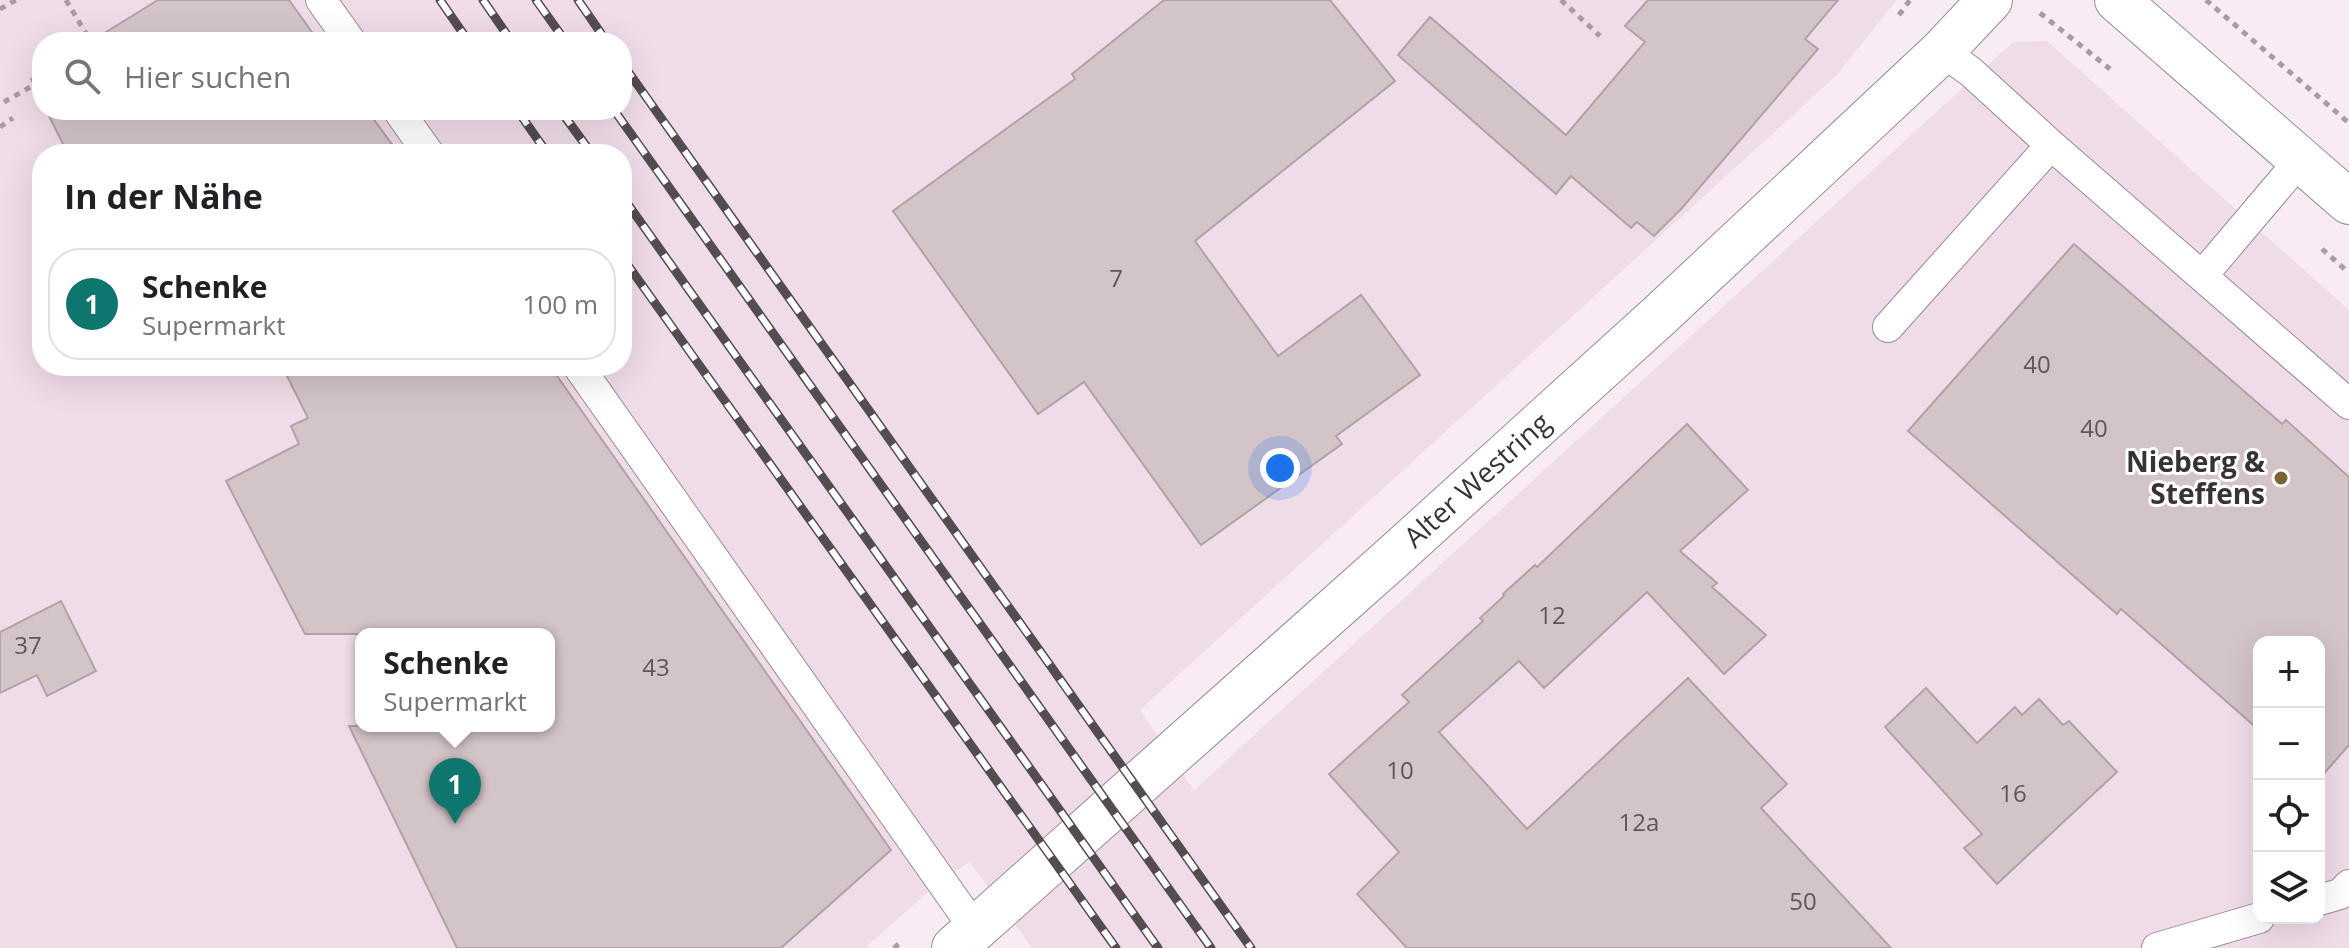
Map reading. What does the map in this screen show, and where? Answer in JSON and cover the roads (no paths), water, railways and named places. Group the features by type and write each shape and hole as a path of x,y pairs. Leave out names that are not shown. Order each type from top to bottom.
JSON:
{"street":[{"name":"Alter Westring","path":"964,938 1414,538 1671,304 1942,51 1990,0"},
{"path":"2117,0 2349,202"}],"lane":[{"path":"321,0 344,32"},
{"path":"1942,51 1971,72 2349,404"},
{"path":"405,120 422,144"},
{"path":"1888,327 2051,145"},
{"path":"2202,276 2301,159"},
{"path":"585,376 964,938"},
{"path":"2325,898 2340,894 2349,885"},
{"path":"2157,948 2253,920"}],"railway":[{"path":"440,0 462,32"},
{"path":"483,0 505,32"},
{"path":"536,0 559,32"},
{"path":"578,0 600,32"},
{"path":"632,77 1251,948"},
{"path":"524,120 541,144"},
{"path":"567,120 585,144"},
{"path":"621,120 1211,948"},
{"path":"632,210 1158,948"},
{"path":"632,271 1116,948"}],"place":[{"name":"Nieberg & Steffens","path":"2281,478"},
{"name":"Schenke","path":"455,824"}]}
